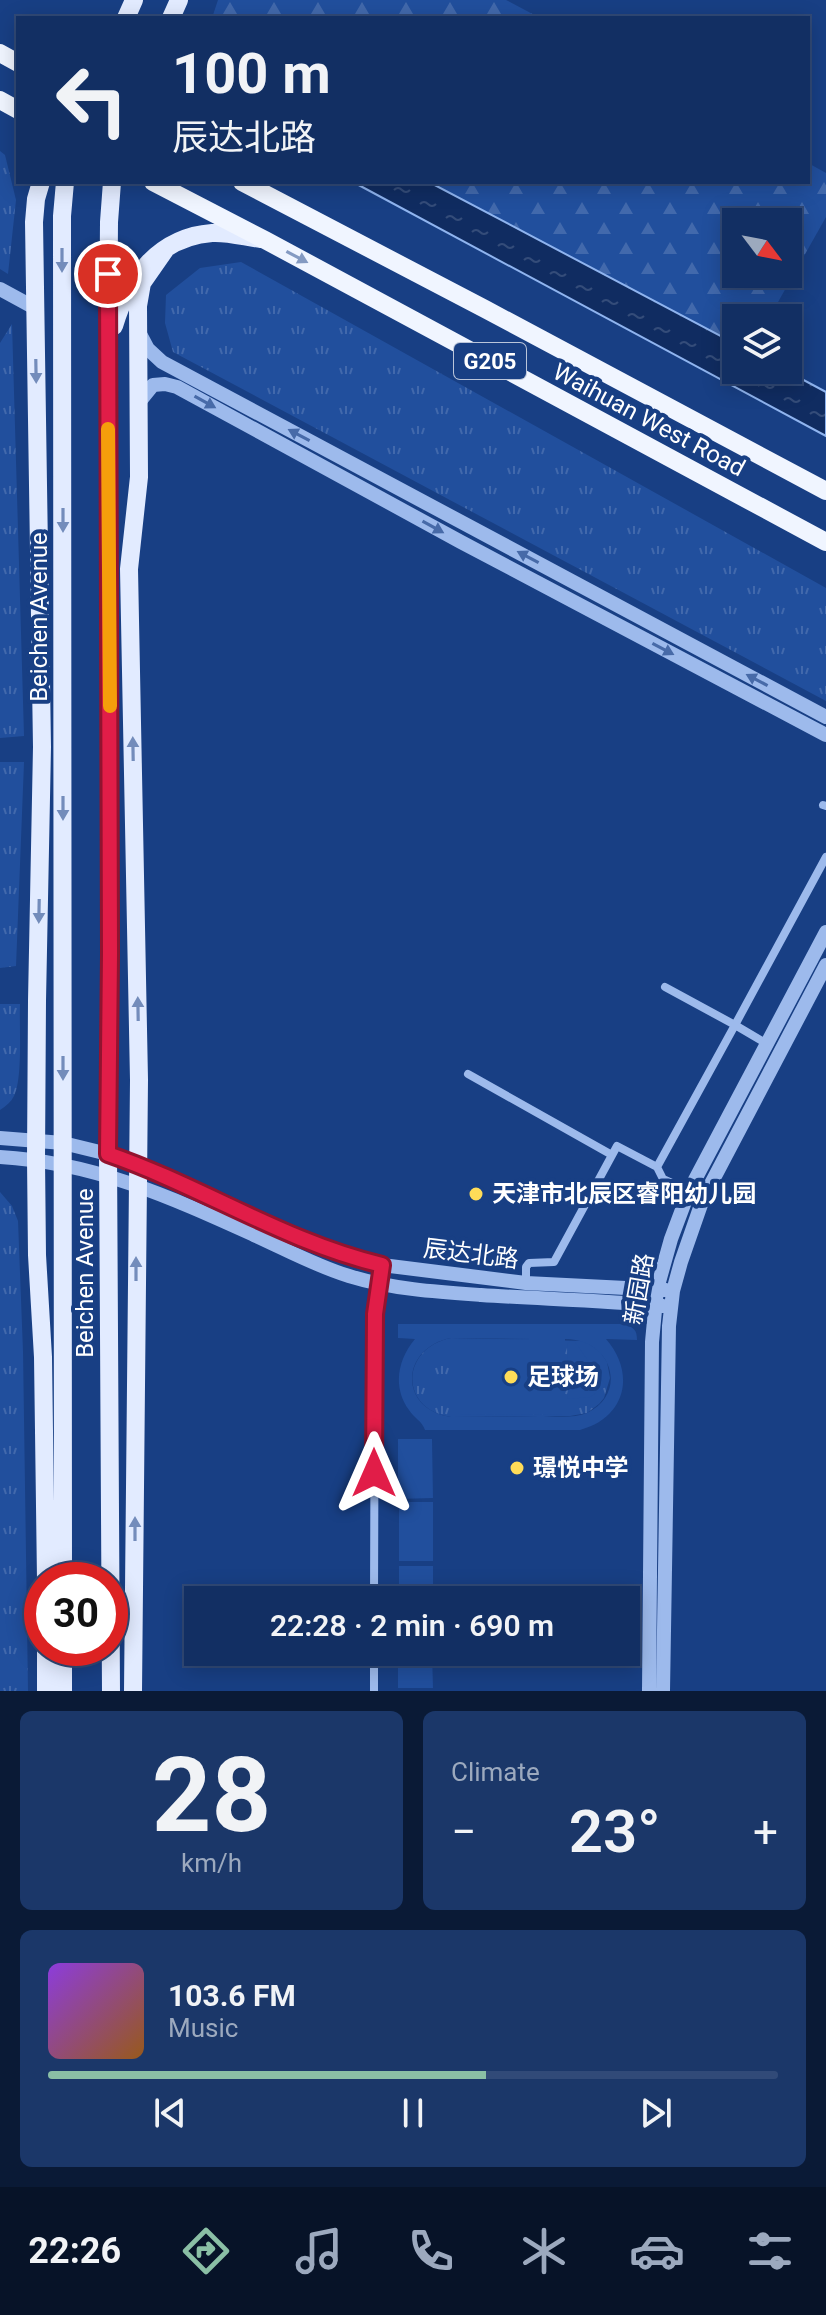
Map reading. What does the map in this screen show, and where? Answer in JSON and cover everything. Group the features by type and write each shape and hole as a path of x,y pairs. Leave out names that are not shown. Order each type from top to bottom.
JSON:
{"highway":[{"name":"Waihuan West Road","path":"157,184 826,542"},
{"name":"Waihuan West Road","path":"246,184 826,491"}],"main road":[{"path":"41,184 34,222 42,747 36,1159 46,1562"},
{"name":"Beichen Avenue","path":"63,1562 62,216 65,184"},
{"name":"Beichen Avenue","path":"110,1562 108,352 112,184"},
{"path":"108,352 128,287 149,262 165,250 191,237 214,233 265,240"},
{"path":"133,1691 139,1065 129,569 139,477 138,306 142,283 165,250"},
{"path":"46,1666 46,1691"},
{"path":"63,1666 63,1691"},
{"name":"Beichen Avenue","path":"111,1666 111,1691"}],"street":[{"path":"0,289 35,308"},
{"path":"138,328 148,349 162,362 826,717"},
{"path":"140,401 153,385 177,387 826,735"},
{"path":"657,1167 826,857"},
{"name":"新园路","path":"663,1691 667,1352 673,1291 690,1231 703,1199 826,932"},
{"name":"新园路","path":"649,1691 652,1342 657,1289 689,1191 773,1047 826,965"},
{"path":"665,987 773,1047"},
{"path":"468,1074 612,1155"},
{"name":"辰达北路","path":"0,1138 63,1143 138,1164 302,1239 353,1258 526,1290 671,1307"},
{"path":"526,1290 526,1267 529,1263 554,1262 617,1146 657,1167 663,1179 689,1191"},
{"name":"辰达北路","path":"0,1157 62,1163 108,1175 197,1209 321,1265 379,1283 441,1292 673,1291"},
{"path":"374,1586 375,1314 382,1265"},
{"path":"111,1666 124,1691"},
{"path":"374,1666 374,1691"}],"green space":[{"path":"218,0 506,0 536,16 213,16"},
{"path":"0,151 5,155 16,200 8,274 0,269"},
{"path":"810,164 826,173 826,217 802,260 802,208 722,208 722,288 786,288 777,304 722,304 722,337 433,184 810,184"},
{"path":"241,262 826,588 826,701 173,352 165,323 166,295 200,268"},
{"path":"12,324 24,736 0,738 0,343"},
{"path":"0,762 24,762 16,966 0,968"},
{"path":"0,1004 20,1004 20,1065 14,1096 0,1110"},
{"path":"0,1192 12,1206 18,1221 26,1562 24,1666 28,1666 28,1691 0,1691"},
{"path":"398,1324 625,1324 634,1330 637,1340 606,1339 621,1366 622,1393 608,1416 596,1424 580,1430 425,1430 404,1401 399,1383 404,1355 415,1339 398,1338","holes":["451,1338 532,1339 456,1340 456,1415 565,1414 565,1339 581,1341 604,1357 611,1381 608,1393 600,1404 587,1413 569,1417 451,1417 434,1412 421,1403 414,1391 412,1378 415,1365 422,1353 434,1344"]},
{"path":"451,1338 584,1341 599,1350 607,1362 610,1378 604,1398 587,1413 570,1416 451,1417 434,1412 422,1403 412,1378 422,1353 434,1344"},
{"path":"570,1341 575,1342 606,1386 590,1397 568,1399 567,1345"},
{"path":"398,1439 432,1439 433,1498 398,1499"},
{"path":"399,1502 433,1502 433,1561 399,1561"},
{"path":"399,1566 433,1566 433,1586 399,1586"},
{"path":"398,1666 432,1666 433,1688 398,1688"}],"water":[{"path":"357,184 433,184 722,337 722,380"},
{"path":"802,379 826,392 826,436 729,384 802,384"}],"slow traffic":[{"path":"108,429 110,706"}],"place":[{"name":"天津市北辰区睿阳幼儿园","path":"476,1194"},
{"name":"足球场","path":"511,1377"},
{"name":"璟悦中学","path":"517,1468"}],"route":[{"path":"108,274 108,1154 166,1175 302,1239 382,1265 375,1314 374,1473"}]}
